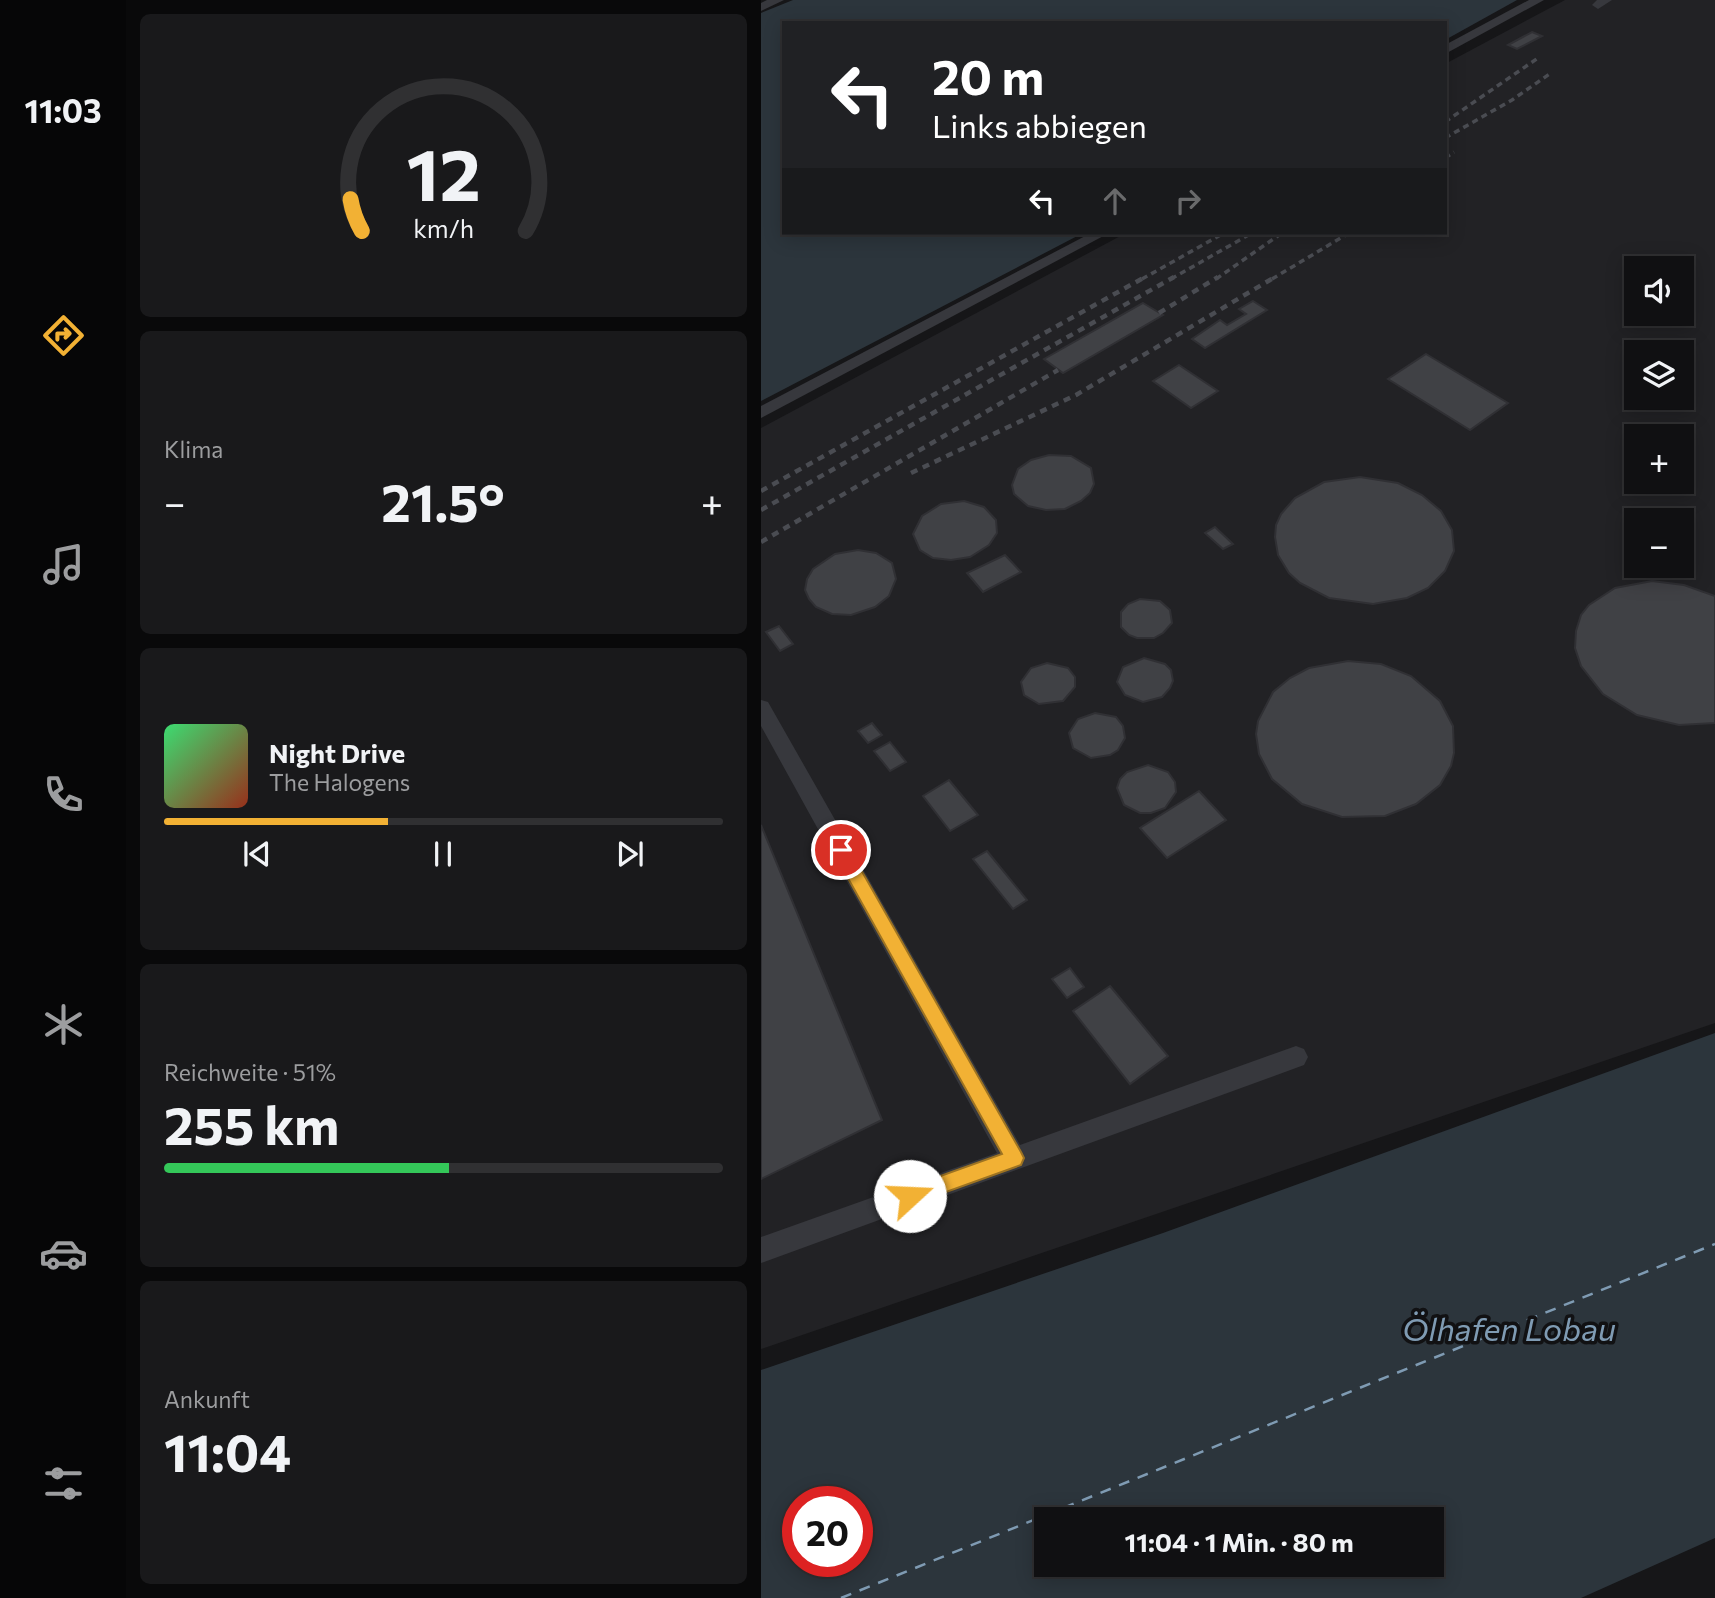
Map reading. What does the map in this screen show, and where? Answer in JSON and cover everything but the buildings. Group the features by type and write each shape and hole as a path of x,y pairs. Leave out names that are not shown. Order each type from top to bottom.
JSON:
{"lane":[{"path":"761,7 778,0"},
{"path":"1447,49 1538,0"},
{"path":"761,413 1098,235"},
{"path":"761,708 1014,1158"},
{"path":"761,1250 1296,1057"}],"shaded area":[{"path":"1565,0 1715,0 1715,1023 761,1349 761,428 1122,235 1447,235 1447,63"}],"water":[{"path":"793,0 1517,0 1447,39 1447,21 782,21 782,235 1079,235 761,401 761,13"},
{"name":"Ölhafen Lobau","path":"1715,1033 1715,1538 1581,1598 761,1598 761,1370 1163,1233"}],"ferry route":[{"path":"841,1598 1715,1244"}],"railway":[{"path":"1447,121 1538,58"},
{"path":"1447,137 1512,100 1551,73"},
{"path":"1447,157 1454,152"},
{"path":"1142,279 1220,235"},
{"path":"1171,279 1248,235"},
{"path":"1216,279 1279,235"},
{"path":"1272,279 1346,235"},
{"path":"761,491 1145,277"},
{"path":"761,510 1174,277"},
{"path":"1159,313 1218,277"},
{"path":"911,473 1076,395 1275,277"},
{"path":"761,542 1058,370"}],"route":[{"path":"841,850 1014,1158 910,1196"}]}
